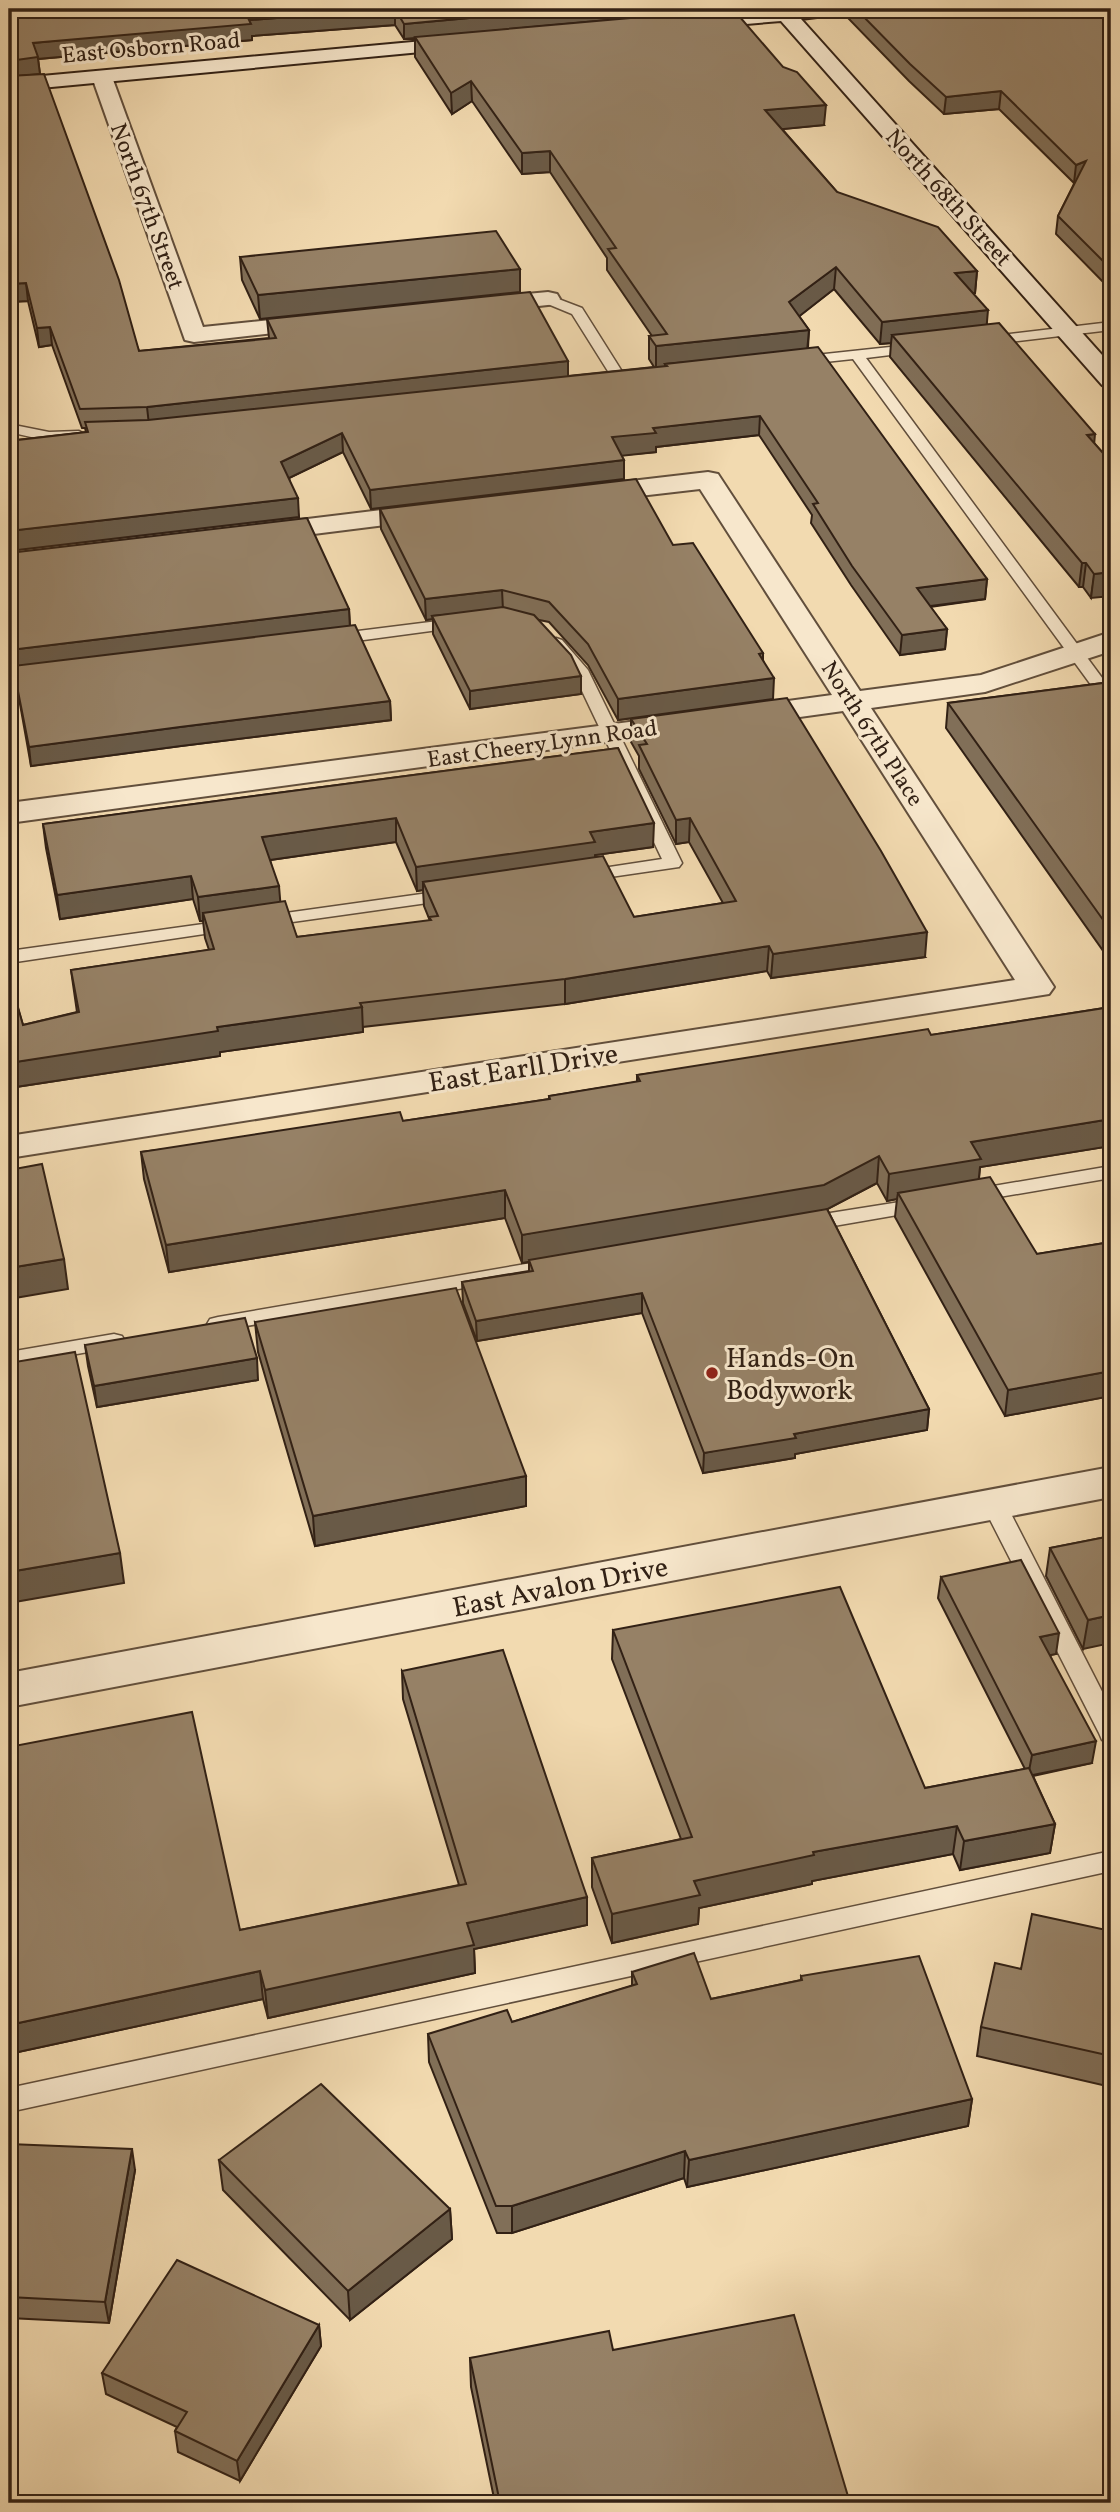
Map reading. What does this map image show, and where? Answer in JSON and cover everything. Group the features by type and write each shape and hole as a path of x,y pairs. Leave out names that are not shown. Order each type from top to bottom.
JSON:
{"street":[{"path":"669,24 781,10 842,9"},
{"name":"North 68th Street","path":"781,10 1111,380"},
{"name":"East Osborn Road","path":"9,85 491,41"},
{"name":"North 67th Street","path":"102,77 194,335 344,320"},
{"path":"467,307 548,299"},
{"name":"North 67th Place","path":"557,498 708,480 1037,987"},
{"path":"228,536 461,509"},
{"name":"East Cheery Lynn Road","path":"9,813 985,683 1111,641"},
{"name":"East Earll Drive","path":"9,1147 1037,987"},
{"name":"East Avalon Drive","path":"9,1690 1111,1482"}],"lane":[{"path":"548,299 577,311 621,381"},
{"path":"975,342 1111,326"},
{"path":"788,362 935,346"},
{"path":"857,355 1111,701"},
{"path":"9,428 49,436 99,434"},
{"path":"310,642 475,621"},
{"path":"541,628 580,670 673,863 562,879"},
{"path":"9,957 466,892"},
{"path":"780,1228 1111,1172"},
{"path":"202,1326 574,1263"},
{"path":"9,1359 133,1338"},
{"path":"994,1504 1111,1733"},
{"path":"9,2100 1111,1861"}],"building":[{"path":"57,9 395,9 249,20 251,24 33,43 38,57 9,61 9,13"},
{"path":"395,9 565,9 404,24"},
{"path":"733,9 783,67 797,72 826,105 765,110 837,192 938,227 977,271 955,273 988,310 882,322 836,267 789,302 809,330 656,346 649,336 667,334 608,249 616,248 550,151 522,153 471,81 451,93 415,37"},
{"path":"856,9 1111,9 1111,269 1058,216 1086,161 1076,165 1001,91 946,97"},
{"path":"44,74 119,280 139,351 276,338 267,319 530,292 568,361 147,407 80,409 50,327 37,328 26,283 9,284 9,76"},
{"path":"496,231 520,269 258,295 240,257"},
{"path":"999,323 1095,434 1087,435 1111,462 1111,572 1094,574 1086,563 1082,563 892,335"},
{"path":"818,347 987,579 917,588 947,629 902,635 852,566 813,504 818,503 760,416 653,428 656,433 612,437 624,460 370,490 342,433 281,462 298,498 9,531 9,441 88,432 85,422 148,420 667,366 665,364"},
{"path":"636,479 673,545 693,543 763,653 759,654 774,678 618,699 588,644 549,602 502,590 425,599 380,509"},
{"path":"307,518 349,609 10,650 9,553"},
{"path":"503,607 534,615 571,655 581,676 470,691 432,616"},
{"path":"355,625 390,701 29,747 13,666"},
{"path":"1111,682 1111,931 948,703"},
{"path":"787,698 881,851 927,932 773,954 769,946 565,979 360,1003 362,1007 217,1027 218,1031 9,1063 9,979 23,1025 79,1012 71,970 214,949 203,913 285,901 297,937 431,920 429,917 438,916 423,882 603,856 634,917 736,901 690,818 676,820 639,745 647,744 631,719"},
{"path":"618,748 654,823 590,832 595,842 416,867 396,818 262,837 279,886 198,897 191,876 57,895 43,824"},
{"path":"1111,1007 1111,1119 971,1142 981,1159 889,1174 879,1156 824,1185 522,1235 505,1190 166,1245 141,1152 400,1112 403,1121 550,1099 549,1096 640,1081 637,1075 928,1029 931,1035"},
{"path":"42,1164 64,1259 9,1268 9,1170"},
{"path":"990,1177 1037,1254 1111,1242 1111,1371 1008,1390 898,1193"},
{"path":"827,1209 929,1409 794,1434 796,1438 704,1453 642,1293 476,1321 462,1282 533,1271 529,1260"},
{"path":"456,1288 526,1476 313,1516 255,1322"},
{"path":"245,1318 257,1358 94,1386 85,1345"},
{"path":"75,1352 120,1553 9,1572 9,1363"},
{"path":"1111,1536 1111,1615 1088,1620 1050,1548"},
{"path":"1021,1560 1059,1633 1040,1637 1096,1741 1032,1755 941,1577"},
{"path":"840,1587 925,1788 1029,1768 1055,1824 964,1841 957,1826 813,1852 814,1855 694,1881 700,1895 612,1914 592,1858 692,1837 613,1630"},
{"path":"503,1650 587,1897 467,1923 474,1945 265,1990 260,1971 9,2025 9,1747 192,1712 240,1930 466,1884 402,1671"},
{"path":"1032,1914 1111,1931 1111,2056 981,2027 995,1963 1021,1969"},
{"path":"694,1953 711,1999 802,1980 801,1976 919,1956 972,2099 689,2160 685,2151 512,2206 496,2206 428,2034 507,2010 512,2022 637,1984 632,1972"},
{"path":"321,2084 450,2209 348,2291 219,2160"},
{"path":"9,2144 132,2149 105,2302 9,2297"},
{"path":"177,2260 319,2325 237,2461 175,2431 187,2412 102,2373"},
{"path":"794,2315 850,2503 500,2503 470,2358 609,2331 613,2350"}],"place":[{"name":"Hands-On Bodywork","path":"712,1373"}]}
